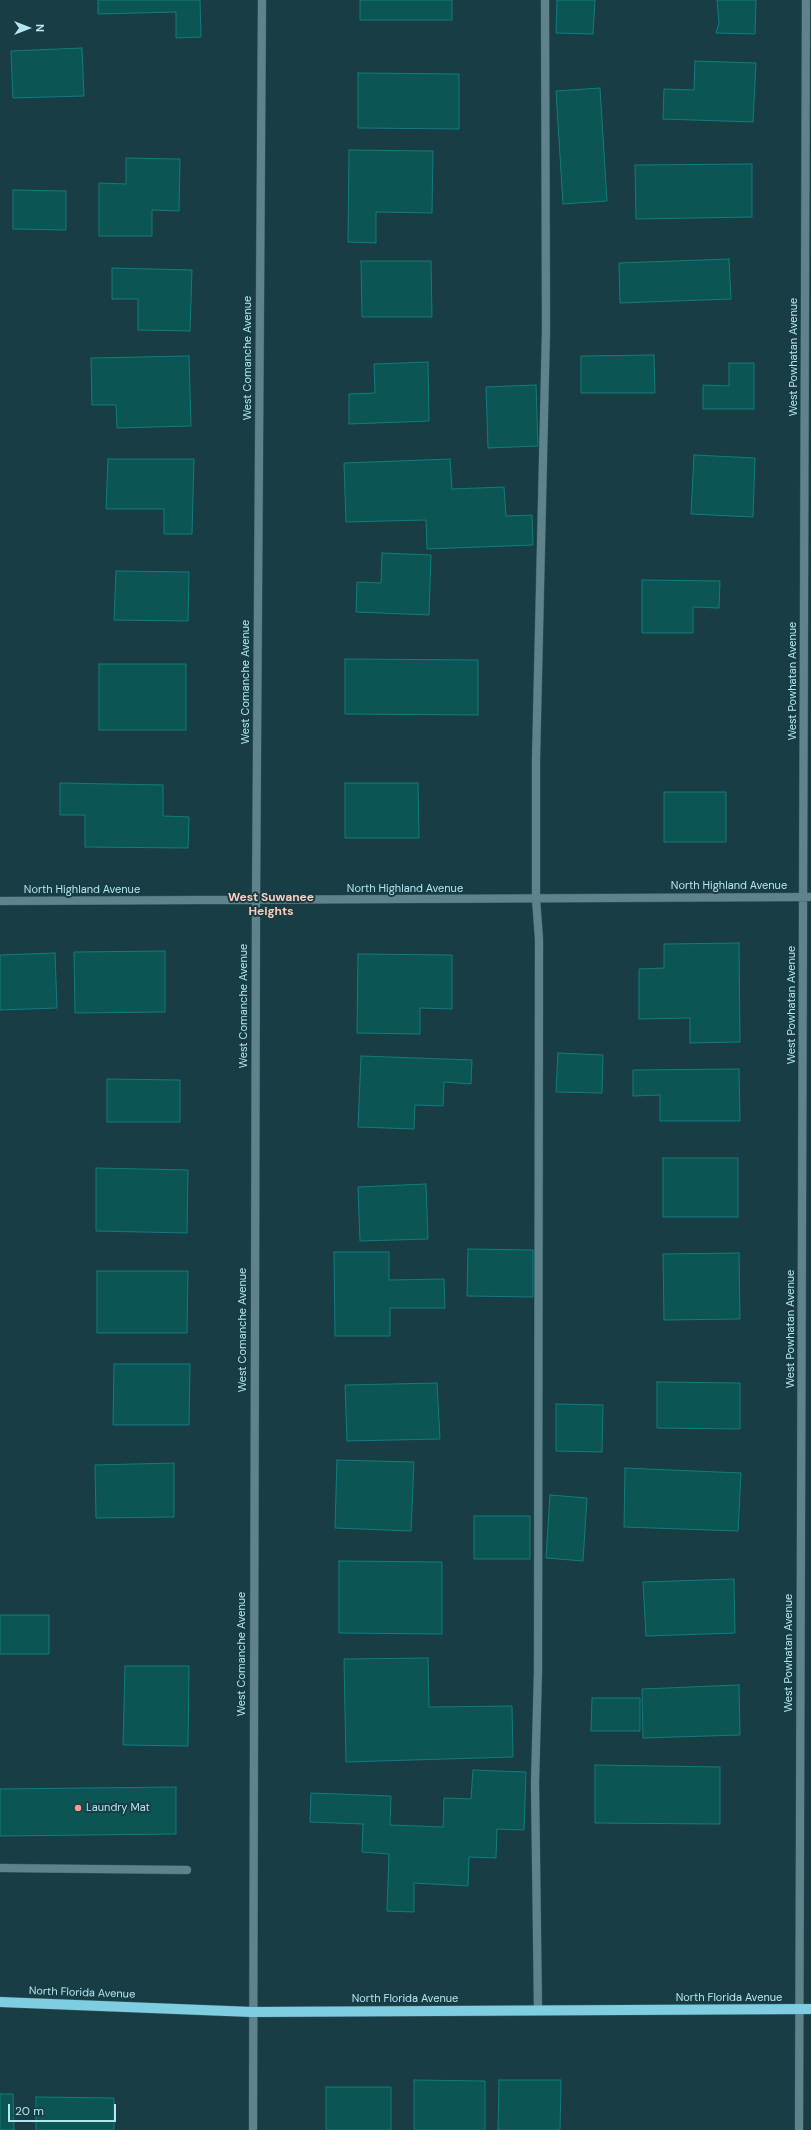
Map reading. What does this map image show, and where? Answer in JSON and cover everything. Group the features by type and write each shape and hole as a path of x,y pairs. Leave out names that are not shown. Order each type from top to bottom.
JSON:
{"main road":[{"name":"North Florida Avenue","path":"0,2002 252,2012 811,2009"}],"street":[{"name":"West Comanche Avenue","path":"252,2130 256,901 262,0"},
{"path":"538,2010 535,1783 538,1671 539,940 536,899 536,760 546,322 545,0"},
{"name":"West Powhatan Avenue","path":"799,2130 807,897 806,0"},
{"name":"North Highland Avenue","path":"0,901 256,901 807,897"},
{"path":"0,1868 187,1870"}],"building":[{"path":"98,0 200,0 201,37 176,38 176,12 98,14"},
{"path":"360,0 452,0 452,20 360,20"},
{"path":"557,0 595,0 593,34 556,33"},
{"path":"717,0 756,0 755,34 716,33 719,23"},
{"path":"82,48 84,96 13,98 11,51"},
{"path":"695,61 756,63 753,122 663,119 664,89 694,90"},
{"path":"358,73 459,74 459,129 358,128"},
{"path":"600,88 607,201 563,204 556,91"},
{"path":"349,150 433,151 432,213 376,212 376,243 348,242"},
{"path":"126,158 180,159 179,211 152,210 152,236 99,236 99,183 126,184"},
{"path":"752,164 752,217 636,219 635,165"},
{"path":"13,190 66,191 66,230 13,229"},
{"path":"729,259 731,299 620,303 619,263"},
{"path":"361,261 431,261 432,317 362,317"},
{"path":"112,268 192,270 190,331 138,330 138,299 112,299"},
{"path":"654,355 655,393 581,393 581,356"},
{"path":"189,356 191,426 117,428 116,405 92,405 91,358"},
{"path":"428,362 429,421 349,424 349,394 375,393 374,364"},
{"path":"729,363 754,363 754,409 703,409 703,385 729,386"},
{"path":"536,385 538,446 488,448 486,387"},
{"path":"694,455 755,458 753,517 691,514"},
{"path":"108,459 194,459 192,534 164,534 164,509 106,509"},
{"path":"450,459 452,489 504,487 506,516 532,515 533,545 427,549 426,520 346,522 344,463"},
{"path":"382,553 431,555 429,615 356,612 357,582 381,583"},
{"path":"116,571 189,572 188,621 114,620"},
{"path":"642,580 720,581 719,608 693,607 693,633 642,633"},
{"path":"345,659 478,660 478,715 345,714"},
{"path":"99,664 186,664 186,730 99,730"},
{"path":"60,783 163,785 163,816 189,817 188,848 85,847 85,815 60,815"},
{"path":"345,783 418,783 419,838 345,838"},
{"path":"664,792 726,792 726,842 664,842"},
{"path":"739,943 740,1042 690,1043 690,1018 639,1019 639,969 664,968 664,944"},
{"path":"165,951 165,1012 75,1013 74,952"},
{"path":"55,953 57,1008 0,1010 0,955"},
{"path":"358,954 452,955 452,1009 420,1008 420,1034 357,1033"},
{"path":"558,1053 603,1055 602,1093 556,1092"},
{"path":"361,1056 472,1060 471,1084 444,1082 443,1106 415,1105 414,1129 358,1127"},
{"path":"739,1069 740,1121 660,1121 660,1095 633,1096 633,1070"},
{"path":"107,1079 180,1080 180,1122 107,1122"},
{"path":"663,1158 738,1158 738,1217 663,1217"},
{"path":"96,1168 188,1170 187,1233 96,1231"},
{"path":"426,1184 428,1239 360,1241 358,1187"},
{"path":"468,1249 533,1250 533,1297 467,1296"},
{"path":"334,1252 389,1252 389,1280 444,1279 445,1308 390,1308 390,1336 335,1336"},
{"path":"739,1253 740,1319 664,1320 663,1254"},
{"path":"97,1271 188,1271 187,1333 97,1333"},
{"path":"114,1364 190,1364 189,1425 113,1425"},
{"path":"657,1382 740,1383 740,1429 657,1428"},
{"path":"437,1383 440,1439 347,1441 345,1385"},
{"path":"556,1404 603,1405 602,1452 556,1451"},
{"path":"337,1460 414,1462 411,1531 335,1528"},
{"path":"174,1463 174,1517 96,1518 95,1465"},
{"path":"625,1468 741,1473 738,1531 624,1527"},
{"path":"550,1495 587,1498 583,1561 546,1558"},
{"path":"474,1516 530,1516 530,1559 474,1559"},
{"path":"339,1561 442,1562 442,1634 339,1633"},
{"path":"734,1579 735,1633 646,1636 643,1582"},
{"path":"0,1615 49,1615 49,1654 0,1654"},
{"path":"428,1658 429,1707 512,1706 513,1757 346,1762 344,1659"},
{"path":"125,1666 189,1666 188,1746 123,1745"},
{"path":"739,1685 740,1735 643,1738 642,1689"},
{"path":"592,1698 640,1698 640,1731 591,1731"},
{"path":"595,1765 720,1767 720,1824 595,1823"},
{"path":"473,1770 526,1772 524,1830 497,1829 496,1858 469,1857 468,1886 414,1883 414,1912 387,1911 389,1854 362,1852 363,1824 310,1822 311,1793 391,1796 390,1825 443,1827 444,1798 471,1799"},
{"path":"176,1787 176,1834 0,1836 0,1789"},
{"path":"414,2080 485,2081 485,2130 414,2130"},
{"path":"499,2080 561,2080 560,2130 498,2130"},
{"path":"326,2087 391,2087 391,2130 326,2130"},
{"path":"0,2094 13,2094 14,2130 0,2130"},
{"path":"36,2097 114,2098 114,2130 36,2130"}],"place":[{"name":"Laundry Mat","path":"78,1808"}],"district":[{"name":"West Suwanee Heights","path":"271,905"}]}
